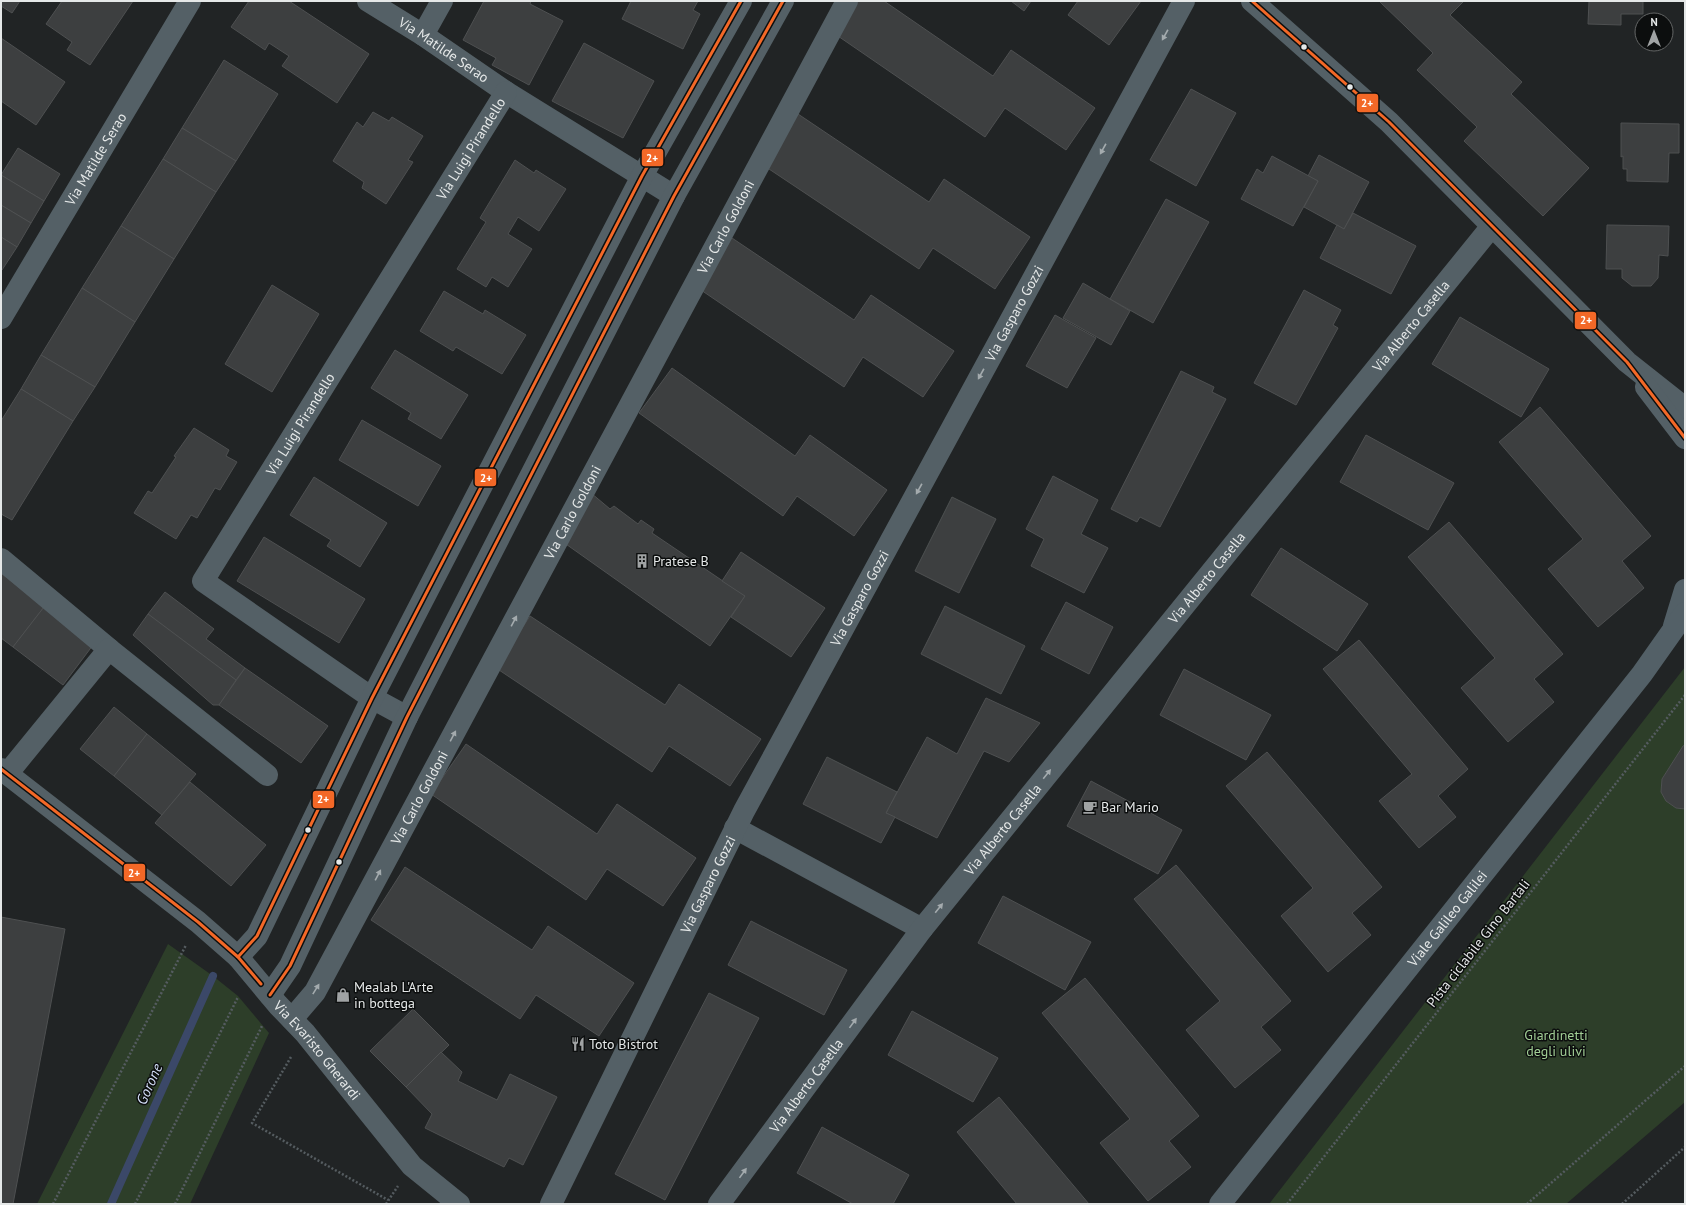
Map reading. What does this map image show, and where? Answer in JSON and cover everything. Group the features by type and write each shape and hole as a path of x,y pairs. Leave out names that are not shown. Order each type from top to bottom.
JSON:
{"main road":[{"name":"Viale Galileo Galilei","path":"1673,631 1685,590"},
{"name":"Viale Galileo Galilei","path":"1220,1204 1628,692 1685,613"}],"street":[{"name":"Via Matilde Serao","path":"1,318 190,1"},
{"name":"Via Matilde Serao","path":"368,1 506,92 642,176"},
{"path":"423,36 442,1"},
{"path":"245,965 257,936 372,698 642,176 741,1"},
{"path":"286,1013 290,966 407,717 674,196 783,1"},
{"name":"Via Carlo Goldoni","path":"286,1013 315,992 848,1"},
{"name":"Via Gasparo Gozzi","path":"551,1204 735,828 1184,1"},
{"path":"1252,1 1389,122 1628,362 1685,408"},
{"name":"Via Luigi Pirandello","path":"372,698 203,581 506,92"},
{"path":"642,176 674,196"},
{"name":"Via Alberto Casella","path":"719,1204 922,929 1492,226"},
{"path":"1628,362 1685,438"},
{"path":"1,559 109,649 267,775"},
{"path":"4,771 109,649"},
{"path":"372,698 407,717"},
{"name":"Via Evaristo Gherardi","path":"4,771 198,922 245,965 412,1166 458,1204"},
{"path":"735,828 922,929"}],"path":[{"name":"Pista ciclabile Gino Bartali","path":"1287,1204 1685,695"},
{"path":"53,1204 198,922"},
{"path":"135,1204 238,996 245,965"},
{"path":"286,1013 252,1123 388,1200"},
{"path":"175,1204 263,1025 286,1013"},
{"path":"1527,1204 1685,1066"},
{"path":"1622,1204 1685,1147"}],"green space":[{"name":"Giardinetti degli ulivi","path":"1685,667 1685,1102 1566,1204 1269,1204"},
{"path":"168,944 238,996 269,1033 190,1204 37,1204"}],"building":[{"path":"1,1 20,1 12,13 1,6"},
{"path":"62,1 133,1 90,65 67,50 72,42 46,24"},
{"path":"249,1 289,1 369,54 337,103 282,66 289,56 269,43 265,50 231,27"},
{"path":"484,1 531,1 530,4 563,21 529,85 492,65 496,58 463,40"},
{"path":"631,1 698,1 693,10 700,14 683,49 622,19"},
{"path":"858,1 884,1 993,76 1011,50 1095,108 1066,150 1005,108 985,137 835,34"},
{"path":"1011,1 1031,1 1024,11"},
{"path":"1078,1 1141,1 1109,45 1068,15"},
{"path":"1379,1 1464,1 1450,15 1522,82 1511,94 1589,168 1543,216 1464,141 1477,127 1417,70 1433,53"},
{"path":"1589,1 1643,1 1643,12 1621,14 1621,25 1588,24"},
{"path":"1,38 65,82 36,125 1,101"},
{"path":"584,43 654,81 623,138 552,101"},
{"path":"224,60 278,94 236,161 182,128"},
{"path":"1191,89 1236,113 1196,186 1150,160"},
{"path":"373,112 389,121 392,117 423,136 408,160 413,162 386,204 362,188 364,182 333,161 357,122 363,127"},
{"path":"798,114 929,202 944,179 1030,237 995,289 933,248 919,269 763,165"},
{"path":"1621,123 1679,124 1679,153 1669,153 1668,182 1627,181 1627,169 1623,169 1623,156 1621,157"},
{"path":"182,128 236,161 216,192 163,159"},
{"path":"18,148 60,174 44,201 1,175"},
{"path":"1319,155 1369,182 1344,229 1304,207 1318,181 1308,176"},
{"path":"1272,156 1318,181 1293,226 1241,199 1257,169 1263,173"},
{"path":"163,159 216,192 174,259 121,226"},
{"path":"515,160 534,173 536,170 566,189 539,231 518,217 508,234 532,249 508,287 492,277 486,287 457,269 486,222 480,218"},
{"path":"1,175 44,201 31,223 1,205"},
{"path":"1166,199 1209,222 1153,323 1110,299"},
{"path":"1,205 31,223 17,247 1,237"},
{"path":"1353,213 1416,246 1391,294 1320,258 1337,225 1344,229"},
{"path":"1607,225 1669,226 1668,256 1659,255 1658,278 1651,286 1632,286 1622,278 1622,269 1606,269"},
{"path":"121,226 174,259 135,322 82,288"},
{"path":"729,236 854,320 871,295 954,351 923,397 863,357 844,387 695,286"},
{"path":"1,237 17,247 2,270 1,270"},
{"path":"1083,283 1130,311 1111,345 1063,318"},
{"path":"272,285 319,314 272,392 225,364"},
{"path":"82,288 135,322 95,387 41,355"},
{"path":"1304,290 1341,310 1333,325 1338,328 1296,405 1254,383"},
{"path":"444,291 483,314 485,310 526,335 502,374 456,347 453,351 420,331"},
{"path":"1055,315 1096,338 1067,388 1026,366"},
{"path":"1460,317 1549,369 1521,417 1432,364"},
{"path":"395,350 468,395 441,439 408,419 411,413 371,388"},
{"path":"41,355 95,387 73,421 21,389"},
{"path":"672,368 795,456 810,435 887,490 854,536 797,496 783,516 639,413"},
{"path":"1181,371 1214,387 1212,392 1226,399 1160,527 1140,517 1137,522 1111,509"},
{"path":"21,389 73,421 12,520 1,514 1,421"},
{"path":"1540,407 1651,536 1622,561 1644,588 1598,627 1548,569 1583,539 1499,442"},
{"path":"362,420 441,466 418,506 339,460"},
{"path":"194,428 229,450 226,456 237,462 220,490 215,488 197,518 191,515 176,539 134,513 148,491 152,493 176,457 174,456"},
{"path":"1366,435 1454,483 1428,530 1340,482"},
{"path":"1053,476 1098,500 1081,534 1108,548 1084,593 1031,566 1044,539 1026,529"},
{"path":"314,477 387,523 360,567 327,546 331,540 290,515"},
{"name":"Pratese B","path":"591,493 610,509 614,506 638,524 641,520 654,529 652,533 745,596 710,646 563,542"},
{"path":"952,497 996,519 959,593 915,571"},
{"path":"1449,522 1563,654 1534,679 1554,702 1508,742 1461,688 1495,658 1408,557"},
{"path":"264,537 365,599 339,643 237,581"},
{"path":"1281,548 1368,604 1337,651 1251,595"},
{"path":"741,552 825,608 791,657 731,617 745,596 722,581"},
{"path":"2,574 44,607 13,647 1,638"},
{"path":"165,592 214,629 206,639 245,668 236,680 148,614"},
{"path":"1066,602 1113,627 1089,674 1041,649"},
{"path":"945,606 1025,646 1001,694 921,654"},
{"path":"44,607 93,645 63,685 13,647"},
{"path":"148,614 236,680 219,705 213,705 133,635"},
{"path":"530,616 665,705 679,684 761,739 730,786 669,746 652,772 496,668"},
{"path":"1359,640 1468,769 1438,796 1456,817 1419,848 1379,801 1412,774 1323,669"},
{"path":"245,668 328,726 301,763 219,705"},
{"path":"1184,669 1271,715 1246,760 1160,715"},
{"path":"986,698 1040,723 1009,762 984,751 937,838 886,813 927,737 957,754"},
{"path":"114,707 147,734 114,776 80,749"},
{"path":"147,734 196,774 162,815 114,776"},
{"path":"466,744 597,834 617,804 696,858 663,906 607,869 586,900 431,794"},
{"path":"1685,745 1685,809 1676,808 1666,801 1661,792 1662,779"},
{"path":"1267,752 1382,887 1352,913 1371,935 1328,972 1281,916 1313,888 1226,786"},
{"path":"827,757 897,792 886,813 895,817 881,843 803,804"},
{"path":"1091,781 1182,830 1158,874 1067,826"},
{"path":"190,782 266,845 231,886 155,823"},
{"path":"1176,865 1291,1001 1261,1027 1281,1050 1235,1088 1186,1030 1220,1001 1134,899"},
{"path":"405,867 532,950 548,926 634,983 599,1036 536,995 520,1019 371,920"},
{"path":"1003,896 1091,942 1065,990 978,943"},
{"path":"1,917 65,929 13,1204 1,1204"},
{"path":"751,921 847,970 824,1015 728,965"},
{"path":"1085,978 1199,1116 1169,1141 1191,1167 1148,1201 1100,1143 1130,1119 1042,1013"},
{"path":"709,993 759,1018 665,1200 615,1174"},
{"path":"413,1009 449,1045 406,1087 370,1051"},
{"path":"912,1011 998,1058 973,1102 888,1055"},
{"path":"441,1052 462,1072 458,1081 497,1100 510,1074 557,1097 523,1165 509,1158 504,1167 425,1128 432,1114 406,1087"},
{"path":"999,1097 1089,1204 1017,1204 957,1132"},
{"path":"822,1127 909,1175 893,1204 853,1204 797,1173"}],"waterway":[{"name":"Gorone","path":"111,1204 213,976"}],"transit line":[{"name":"2+","path":"238,957 257,936 372,698 642,176 741,1"},
{"name":"2+","path":"270,995 290,966 407,717 674,196 783,1"},
{"name":"2+","path":"1252,1 1389,122 1627,362 1685,438"},
{"name":"2+","path":"1,769 198,922 238,957 261,984"}],"place":[{"name":"Pratese B","path":"642,561"},
{"name":"Bar Mario","path":"1090,807"},
{"name":"Mealab L'Arte in bottega","path":"343,995"},
{"name":"Toto Bistrot","path":"578,1044"}]}
